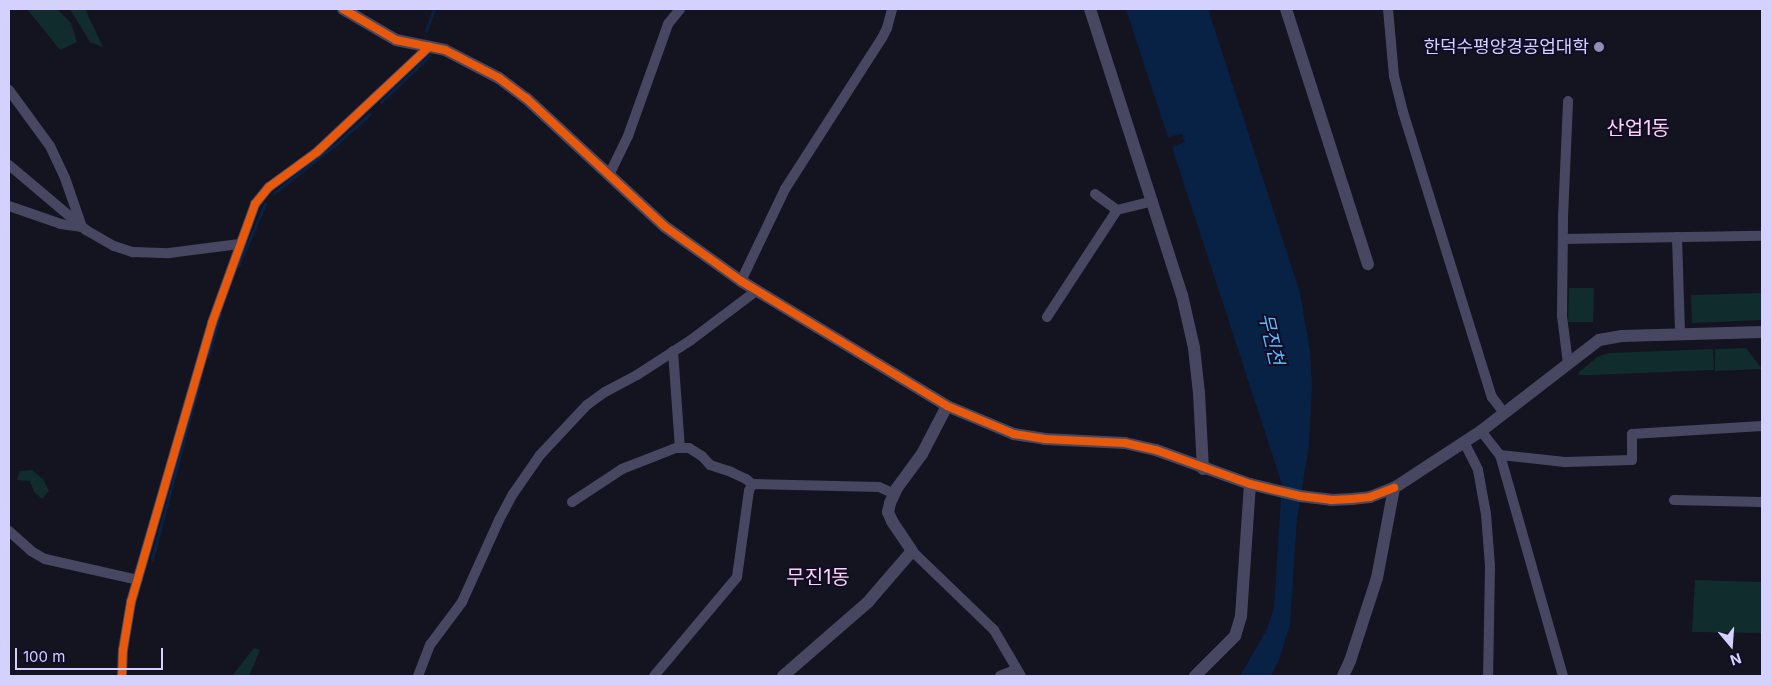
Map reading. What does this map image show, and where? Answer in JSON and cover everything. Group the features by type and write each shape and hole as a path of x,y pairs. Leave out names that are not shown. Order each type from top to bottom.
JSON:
{"street":[{"path":"343,9 396,40 445,50 499,78 526,98 664,226 741,281 947,406 1014,434 1044,439 1125,443 1156,450 1203,469 1275,491 1331,500 1352,499 1370,496 1394,488 1482,430 1598,340 1622,336 1762,332"},
{"path":"609,175 628,136 668,24 680,9"},
{"path":"741,281 786,189 882,38 892,9"},
{"path":"1090,9 1182,295 1194,348 1200,403 1203,469"},
{"path":"1286,9 1368,264"},
{"path":"1388,9 1394,76 1403,112 1492,397 1504,413"},
{"path":"122,676 123,650 131,602 212,323 255,204 269,187 324,145 429,47"},
{"path":"9,90 50,146 65,178 82,227"},
{"path":"1568,101 1562,316 1568,363"},
{"path":"9,165 82,227 114,246 133,252 152,254 239,244"},
{"path":"1095,194 1117,210"},
{"path":"1047,318 1117,210 1153,201"},
{"path":"9,206 61,224 82,227"},
{"path":"1563,239 1762,236"},
{"path":"1677,237 1680,334"},
{"path":"418,676 430,646 462,602 499,520 513,494 540,455 587,405 605,392 637,375 673,352 756,291"},
{"path":"673,352 680,448"},
{"path":"947,406 922,454 895,494 888,512 912,551 994,630 1019,673 1000,676"},
{"path":"1500,455 1564,462 1632,460 1632,434 1762,426"},
{"path":"1482,430 1500,455 1563,676"},
{"path":"1464,442 1478,470 1486,514 1490,566 1488,676"},
{"path":"572,502 622,469 663,452 680,448 689,448 702,456 710,466 739,475 752,484 879,487 895,494"},
{"path":"654,676 737,577 749,492 752,484"},
{"path":"1195,676 1235,636 1241,616 1250,484"},
{"path":"1343,676 1350,661 1377,578 1394,488"},
{"path":"1674,500 1762,502"},
{"path":"9,531 31,551 45,558 138,580"},
{"path":"783,676 868,602 912,551"}],"green space":[{"path":"27,9 57,9 71,23 77,42 60,50"},
{"path":"70,9 85,9 103,47 90,42"},
{"path":"1569,288 1594,288 1593,322 1568,322"},
{"path":"1762,293 1762,320 1692,323 1691,295"},
{"path":"1746,348 1762,369 1715,371 1715,349"},
{"path":"1713,349 1714,370 1593,375 1579,375 1578,373 1597,357 1609,353"},
{"path":"32,470 43,479 49,491 42,499 34,492 30,481 17,480 20,471"},
{"path":"1695,580 1762,582 1762,633 1692,632"},
{"path":"254,648 260,650 249,676 232,676"}],"water":[{"name":"무진천","path":"1126,9 1208,9 1300,293 1310,351 1312,386 1309,445 1297,519 1290,624 1279,660 1271,676 1240,676 1267,629 1274,608 1282,484 1172,147 1185,142 1182,134 1168,137"}],"waterway":[{"path":"426,31 434,9"},
{"path":"381,102 430,55"},
{"path":"274,193 336,144 370,114"},
{"path":"238,266 265,204"},
{"path":"208,356 220,314"},
{"path":"152,559 199,383"}],"cycle path":[{"path":"343,9 396,40 445,50 499,78 526,98 664,226 741,281 947,406 1014,434 1044,439 1125,443 1156,450 1250,484 1300,496 1331,500 1352,499 1370,497 1394,488"},
{"path":"122,676 123,650 131,602 212,323 255,204 269,187 317,152 429,47"}],"place":[{"name":"한덕수평양경공업대학","path":"1599,47"}],"district":[{"name":"산업1동","path":"1638,128"},
{"name":"무진1동","path":"818,577"}]}
